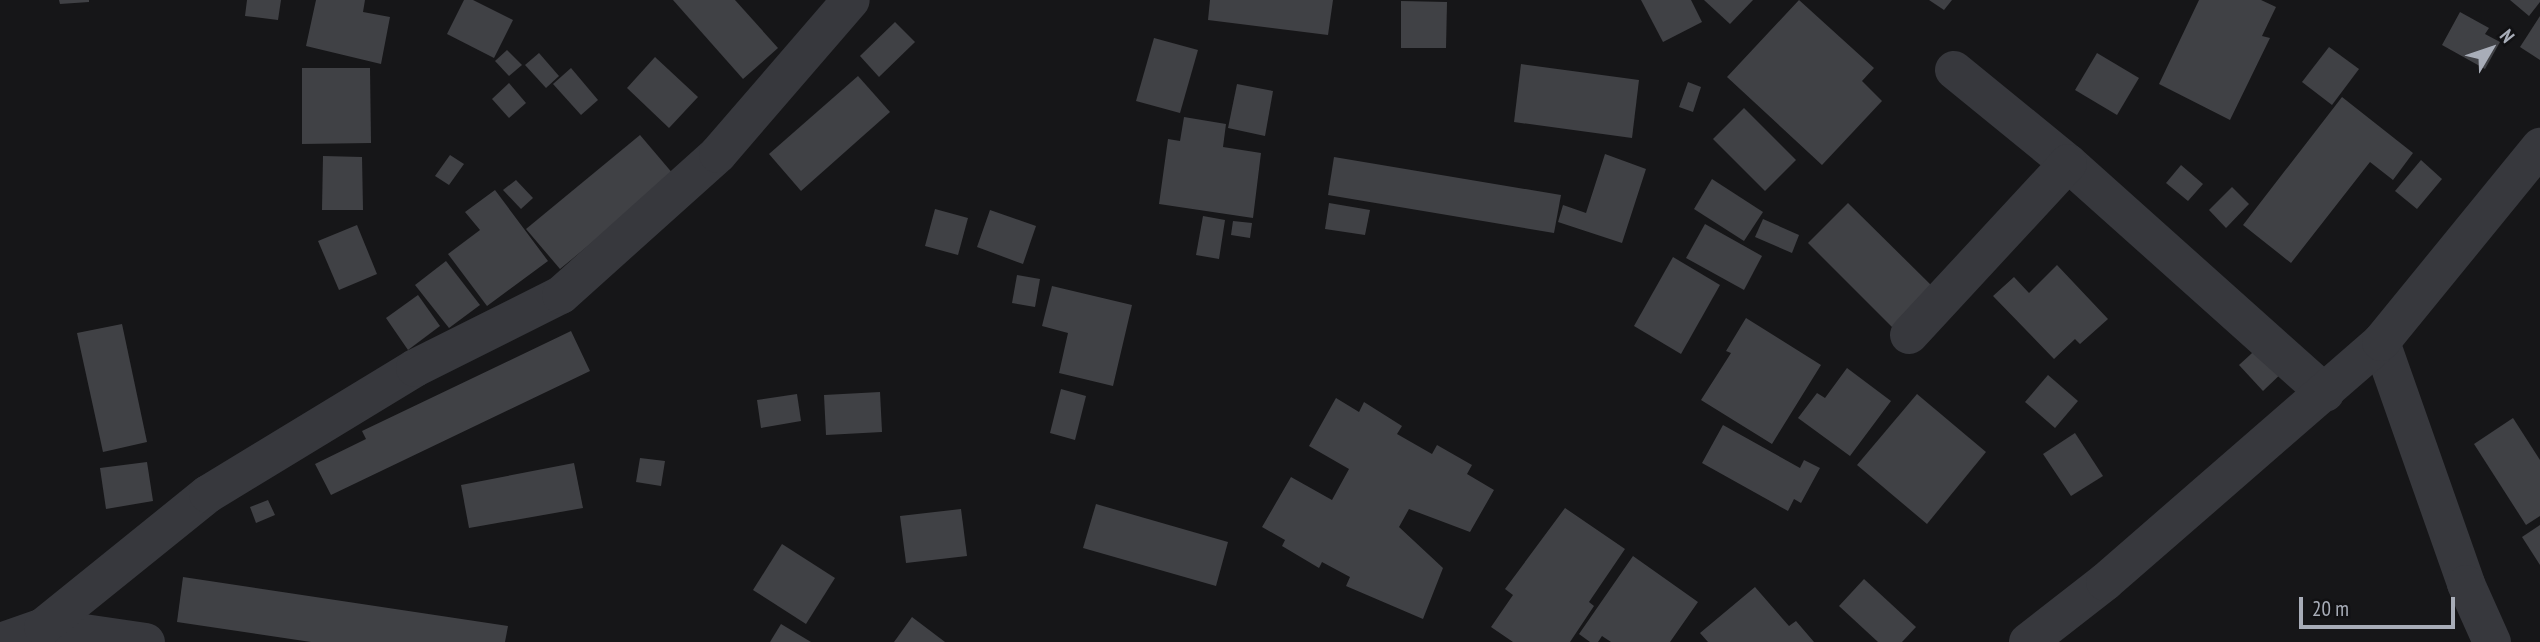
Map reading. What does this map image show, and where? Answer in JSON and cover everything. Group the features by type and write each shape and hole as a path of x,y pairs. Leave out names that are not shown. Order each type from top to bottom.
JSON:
{"street":[{"path":"0,642 43,627 208,494 415,368 561,295 718,154 850,0"},
{"path":"1954,70 2068,163 2325,393"},
{"path":"2028,642 2105,582 2381,342 2540,147"},
{"path":"1909,335 2068,163"},
{"path":"2381,342 2466,584 2492,642"},
{"path":"43,627 146,642"}],"building":[{"path":"59,0 89,0 89,2 60,4"},
{"path":"247,0 281,0 278,20 245,16"},
{"path":"316,0 365,0 363,12 390,17 381,64 306,46"},
{"path":"464,0 473,0 513,20 494,58 447,34"},
{"path":"673,0 735,0 778,48 743,79"},
{"path":"1210,0 1333,0 1328,35 1208,20"},
{"path":"1641,0 1691,0 1702,22 1663,42"},
{"path":"1704,0 1753,0 1730,24"},
{"path":"1799,0 1874,68 1862,81 1882,101 1822,165 1727,77"},
{"path":"1929,0 1952,0 1944,10"},
{"path":"2199,0 2261,0 2276,7 2262,36 2270,38 2230,120 2159,84"},
{"path":"2510,0 2540,0 2540,2 2529,16"},
{"path":"1401,1 1447,2 1446,48 1401,48"},
{"path":"2460,12 2489,28 2485,34 2500,42 2485,69 2442,45"},
{"path":"2540,16 2540,60 2520,47"},
{"path":"895,22 915,42 879,77 860,56"},
{"path":"1154,38 1198,50 1180,113 1136,101"},
{"path":"2329,47 2359,69 2332,105 2302,82"},
{"path":"507,50 522,65 509,76 495,61"},
{"path":"539,53 559,76 546,88 525,65"},
{"path":"2097,53 2139,78 2117,115 2075,90"},
{"path":"655,57 698,97 669,128 627,88"},
{"path":"1521,64 1639,80 1632,138 1514,122"},
{"path":"302,68 370,68 371,143 302,144"},
{"path":"571,68 598,100 581,115 553,84"},
{"path":"858,76 890,112 801,191 769,154"},
{"path":"1688,82 1701,87 1693,112 1679,107"},
{"path":"509,83 526,103 509,118 492,99"},
{"path":"1237,84 1273,91 1265,136 1228,128"},
{"path":"2342,97 2413,153 2393,180 2370,162 2291,263 2243,225"},
{"path":"1744,108 1796,160 1765,191 1713,139"},
{"path":"1184,117 1226,124 1223,147 1261,153 1253,218 1159,204 1168,139 1180,141"},
{"path":"640,135 674,175 560,269 526,229"},
{"path":"1605,154 1646,169 1622,243 1558,222 1563,205 1586,213"},
{"path":"450,155 464,164 449,185 435,176"},
{"path":"323,156 362,157 363,210 322,210"},
{"path":"1334,157 1561,195 1554,233 1328,195"},
{"path":"2421,160 2442,179 2417,209 2395,191"},
{"path":"2181,165 2203,184 2188,201 2166,183"},
{"path":"1712,179 1763,212 1744,241 1694,209"},
{"path":"516,180 533,198 521,209 503,190"},
{"path":"2232,187 2249,204 2226,228 2209,210"},
{"path":"495,190 548,261 487,306 448,254 480,230 465,212"},
{"path":"1329,203 1370,210 1365,235 1325,229"},
{"path":"1848,203 1932,286 1892,327 1808,243"},
{"path":"935,209 968,218 958,255 925,246"},
{"path":"990,210 1036,226 1023,264 977,247"},
{"path":"1203,216 1225,220 1219,259 1196,255"},
{"path":"1763,219 1799,235 1792,253 1755,237"},
{"path":"1233,221 1252,223 1250,238 1231,235"},
{"path":"1705,224 1762,256 1744,290 1686,258"},
{"path":"357,225 377,274 339,290 318,241"},
{"path":"1673,257 1720,285 1681,354 1634,326"},
{"path":"446,261 480,305 449,328 415,285"},
{"path":"2057,265 2108,319 2080,344 2075,339 2054,359 1993,296 2014,277 2029,293"},
{"path":"1017,275 1040,279 1035,307 1012,303"},
{"path":"1052,286 1132,305 1113,386 1059,373 1068,333 1042,326"},
{"path":"418,295 440,326 408,350 386,318"},
{"path":"1746,318 1821,365 1772,444 1701,400 1731,353 1726,351"},
{"path":"122,324 147,442 103,452 77,333"},
{"path":"571,331 590,371 331,495 315,464 366,439 362,431"},
{"path":"2263,343 2286,369 2263,391 2239,365"},
{"path":"1847,368 1891,401 1850,456 1798,418 1817,393 1825,398"},
{"path":"2048,375 2078,401 2055,428 2025,402"},
{"path":"1061,389 1086,396 1075,440 1050,433"},
{"path":"880,392 882,432 826,435 824,395"},
{"path":"797,394 801,421 761,428 757,400"},
{"path":"1917,394 1986,452 1927,524 1857,465"},
{"path":"1336,398 1359,412 1364,402 1402,426 1397,434 1432,454 1437,445 1472,465 1467,474 1494,490 1470,532 1409,509 1399,527 1443,568 1423,619 1346,586 1350,577 1322,562 1319,568 1282,546 1285,540 1262,527 1291,477 1332,500 1349,469 1309,446"},
{"path":"2513,418 2540,460 2540,516 2526,525 2474,444"},
{"path":"1723,425 1800,468 1804,460 1820,468 1801,503 1794,499 1788,511 1702,463"},
{"path":"2075,433 2103,476 2071,496 2043,454"},
{"path":"640,458 665,461 661,486 636,482"},
{"path":"147,462 153,501 106,509 100,468"},
{"path":"574,463 583,508 469,528 461,485"},
{"path":"268,500 275,515 256,523 250,507"},
{"path":"1096,504 1228,542 1216,586 1083,548"},
{"path":"1565,508 1625,549 1589,602 1594,606 1570,642 1513,642 1491,627 1513,595 1505,589"},
{"path":"961,509 967,556 906,563 900,516"},
{"path":"2540,525 2540,565 2522,537"},
{"path":"782,544 835,578 806,624 753,590"},
{"path":"1633,556 1698,602 1670,642 1611,642 1602,636 1598,642 1590,642 1579,634"},
{"path":"183,577 508,626 505,642 311,642 177,622"},
{"path":"1864,579 1916,627 1902,642 1878,642 1839,606"},
{"path":"1755,587 1789,626 1796,621 1814,642 1708,642 1700,633"},
{"path":"912,617 945,642 894,642"},
{"path":"781,624 811,642 770,642"}]}
